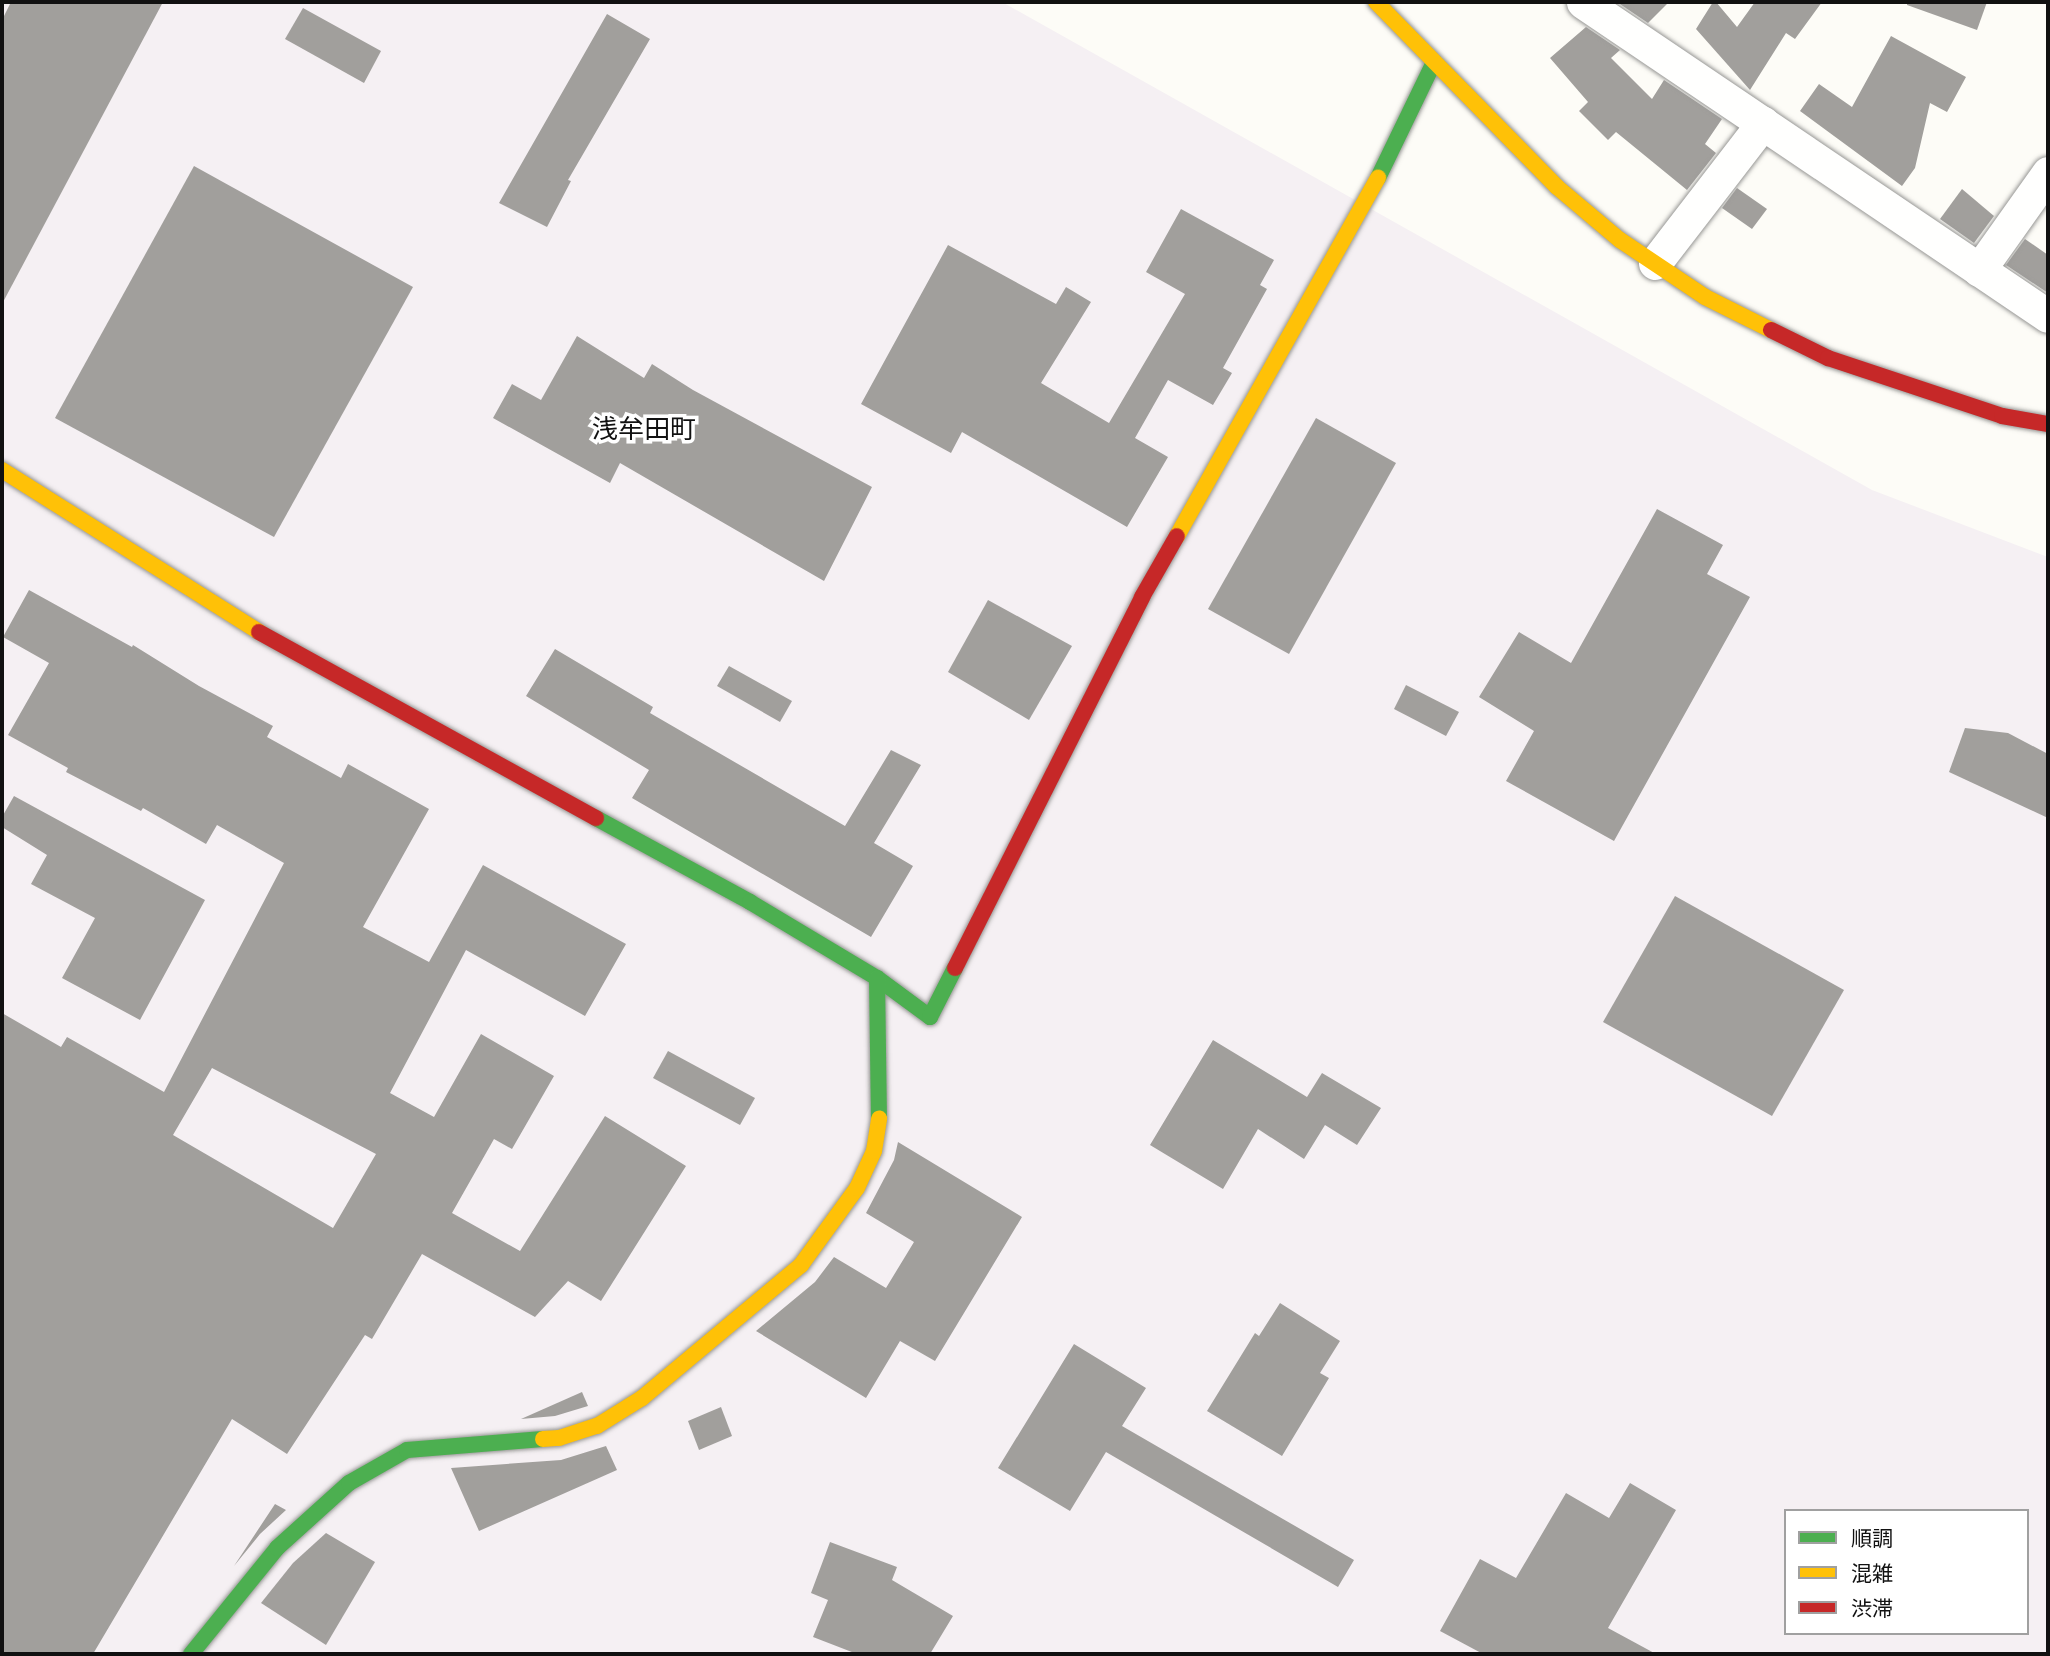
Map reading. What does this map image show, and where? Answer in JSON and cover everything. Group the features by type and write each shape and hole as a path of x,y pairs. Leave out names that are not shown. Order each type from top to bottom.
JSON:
{"street":[{"path":"1376,2 1557,187 1620,240 1704,297 1828,358 2002,416 2048,424"},
{"path":"1583,2 2048,316"},
{"path":"2,470 284,648 738,896 877,978 930,1017 1142,597 1383,169 1434,62"},
{"path":"1655,263 1763,123"},
{"path":"1979,270 2048,173"},
{"path":"191,1654 277,1548 349,1483 407,1450 559,1438 597,1426 642,1398 801,1265 857,1188 874,1151 880,1115 877,978"}],"shaded area":[{"path":"2,2 1002,2 1872,490 2048,557 2048,1654 2,1654"}],"building":[{"path":"11,2 163,2 2,304 2,20"},
{"path":"1617,2 1669,2 1648,23"},
{"path":"1713,2 1716,2 1737,27 1755,2 1822,2 1795,39 1786,33 1750,90 1696,29"},
{"path":"1907,2 1987,2 1977,30 1907,5"},
{"path":"303,8 381,51 364,83 285,39"},
{"path":"607,14 650,39 568,180 571,181 547,227 499,203"},
{"path":"1586,27 1620,50 1611,58 1652,99 1664,80 1722,119 1705,144 1716,153 1687,190 1616,132 1608,140 1579,111 1588,102 1550,58"},
{"path":"1891,36 1966,77 1947,112 1930,103 1915,168 1902,186 1800,111 1819,84 1852,107"},
{"path":"194,166 413,287 274,537 55,418"},
{"path":"1737,188 1767,209 1752,229 1722,208"},
{"path":"1962,189 1994,216 1974,243 1940,219"},
{"path":"1181,209 1274,260 1260,285 1267,289 1223,368 1232,373 1213,405 1168,380 1135,438 1168,457 1127,527 962,432 951,453 861,404 948,245 1056,304 1066,287 1091,302 1041,383 1109,423 1185,294 1146,272"},
{"path":"2025,239 2048,255 2048,293 2006,265"},
{"path":"577,336 644,378 652,364 693,390 872,487 824,581 620,463 610,483 493,418 512,384 541,400"},
{"path":"1316,418 1396,463 1289,654 1208,609"},
{"path":"1657,509 1723,545 1707,574 1750,597 1614,841 1506,781 1534,731 1479,697 1519,632 1571,663"},
{"path":"29,590 132,647 133,645 199,686 273,726 267,737 341,778 348,764 429,809 363,927 429,962 483,865 626,944 585,1016 466,950 390,1093 434,1117 481,1034 554,1076 512,1149 494,1139 452,1213 520,1251 605,1116 686,1166 601,1301 568,1281 535,1317 422,1254 372,1339 365,1335 287,1454 232,1419 93,1654 2,1654 2,1013 61,1047 67,1037 164,1092 284,863 217,825 206,844 143,808 141,811 66,772 68,768 8,735 49,663 3,637","holes":["212,1068 376,1154 333,1228 173,1135"]},
{"path":"988,600 1072,646 1029,720 948,672"},
{"path":"555,649 653,707 650,713 845,826 891,750 921,765 874,843 913,866 871,937 632,798 649,770 526,696"},
{"path":"729,666 792,701 780,722 717,686"},
{"path":"1406,685 1459,712 1446,736 1394,709"},
{"path":"1965,728 2008,733 2048,754 2048,818 1949,772"},
{"path":"14,796 205,900 140,1020 62,978 95,918 31,884 47,855 2,827 2,817"},
{"path":"1675,896 1844,990 1772,1116 1603,1022"},
{"path":"1213,1040 1307,1097 1322,1073 1381,1108 1357,1145 1325,1125 1304,1159 1258,1129 1223,1189 1150,1145"},
{"path":"668,1051 755,1098 740,1125 653,1078"},
{"path":"898,1142 1022,1217 935,1361 900,1341 866,1398 756,1331 815,1282 834,1257 886,1288 914,1242 866,1213 894,1160"},
{"path":"1280,1303 1340,1341 1320,1373 1329,1378 1282,1456 1207,1411 1255,1333 1259,1336"},
{"path":"1074,1344 1146,1388 1122,1426 1354,1560 1338,1587 1106,1452 1070,1511 998,1468"},
{"path":"582,1392 588,1406 555,1416 521,1419"},
{"path":"721,1407 732,1436 699,1450 688,1421"},
{"path":"606,1446 617,1470 479,1531 451,1468 561,1460"},
{"path":"1630,1483 1676,1510 1608,1628 1656,1654 1483,1654 1440,1631 1480,1559 1516,1578 1566,1493 1609,1518"},
{"path":"275,1504 286,1510 260,1534 234,1566"},
{"path":"326,1533 375,1562 326,1645 261,1603 293,1563"},
{"path":"830,1542 897,1567 892,1580 953,1616 930,1654 857,1654 813,1637 828,1600 811,1593"}],"traffic: fast":[{"path":"1378,178 1434,62"},
{"path":"596,818 750,902 877,978 930,1017 955,968"},
{"path":"877,978 879,1118"},
{"path":"191,1654 277,1548 349,1483 407,1450 543,1439"}],"traffic: slow":[{"path":"1376,2 1557,187 1620,240 1705,297 1771,330"},
{"path":"1177,536 1378,178"},
{"path":"2,470 259,632"},
{"path":"543,1439 559,1438 597,1426 642,1398 801,1265 857,1188 874,1151 879,1118"}],"traffic: jam":[{"path":"1771,330 1828,358 2002,416 2048,424"},
{"path":"955,968 1142,597 1177,536"},
{"path":"259,632 596,818"}],"district":[{"name":"浅牟田町","path":"644,430"}]}
